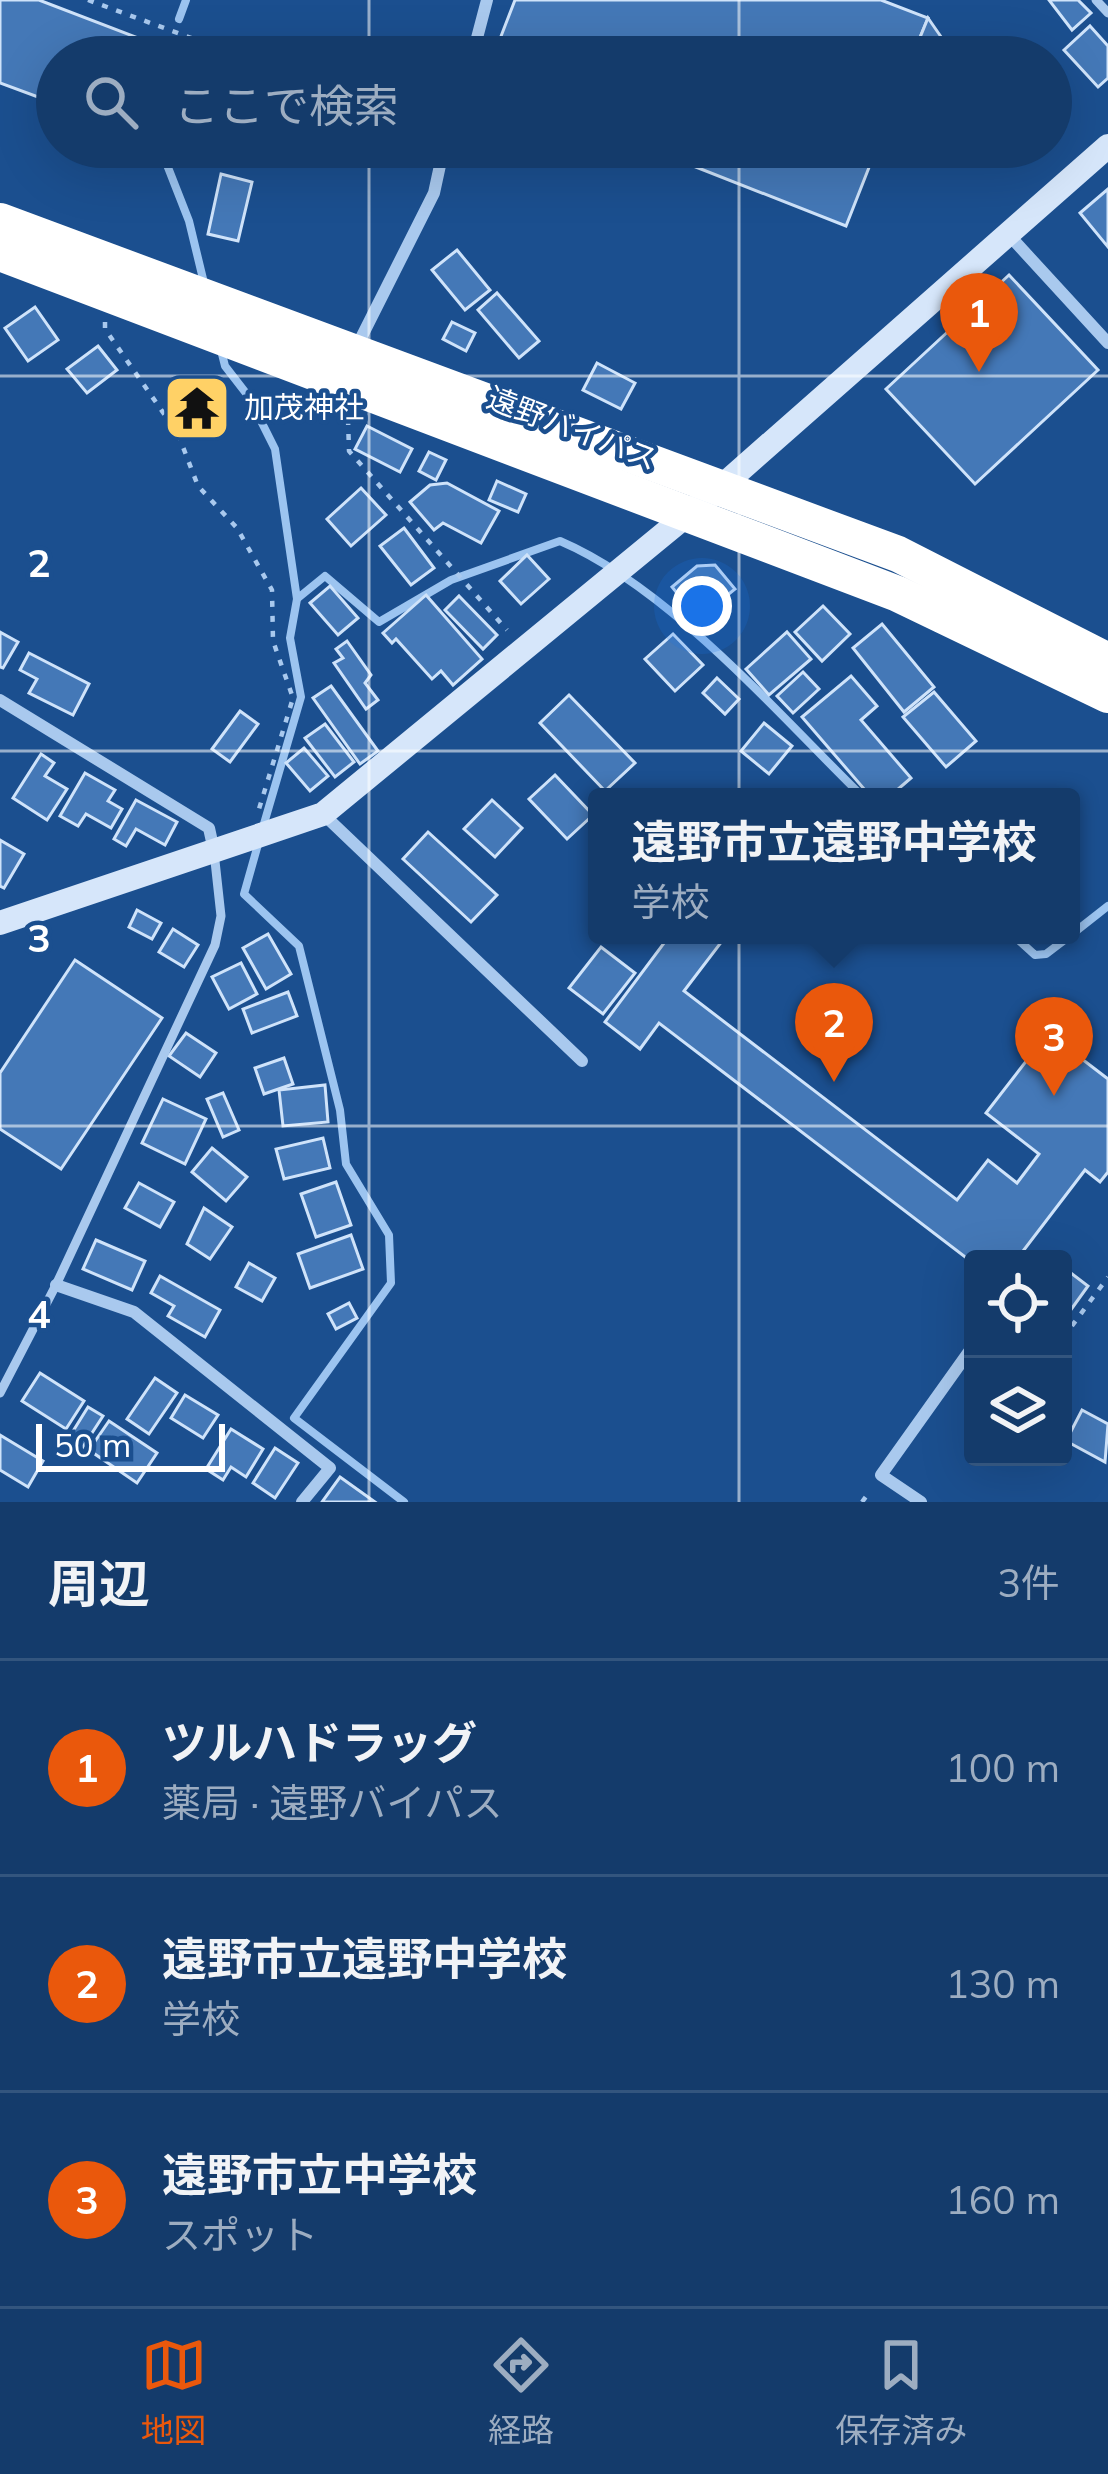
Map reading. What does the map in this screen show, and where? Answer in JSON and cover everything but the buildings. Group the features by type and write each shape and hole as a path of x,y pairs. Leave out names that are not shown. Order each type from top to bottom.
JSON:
{"highway":[{"name":"遠野バイパス","path":"0,221 690,513 898,594 1108,695"},
{"name":"遠野バイパス","path":"0,253 106,293 721,487 898,554 1108,661"}],"street":[{"path":"478,36 487,0"},
{"path":"0,923 323,814 721,487 1108,146"},
{"path":"353,368 434,193 440,168"},
{"path":"1007,233 1108,343"},
{"path":"0,700 209,828 214,852"},
{"path":"323,814 582,1061"},
{"path":"56,1285 134,1312 330,1468 302,1502"},
{"path":"921,1502 881,1475 964,1358"}],"lane":[{"path":"1096,0 1108,13"},
{"path":"0,1393 56,1285 214,945 221,916 214,852"}],"path":[{"path":"88,0 186,36"},
{"path":"106,293 105,329 178,434 198,486 237,528 272,590 273,641 293,698 251,839"},
{"path":"353,368 347,407 349,451 522,648"},
{"path":"1072,1326 1108,1276"}],"waterway":[{"path":"179,19 186,0"},
{"path":"168,168 189,221 204,283"},
{"path":"221,350 225,366 249,397 275,449 297,599 290,638 301,697 263,827"},
{"path":"298,598 325,576 379,622 451,580 560,541 601,562 682,621 854,788"},
{"path":"259,841 244,894 299,946 340,1110 346,1164 389,1235 391,1283 294,1418 404,1502"},
{"path":"1080,928 1108,906"},
{"path":"1023,944 1035,955 1046,954 1059,944"}],"place":[{"name":"ツルハドラッグ","path":"979,372"},
{"name":"加茂神社","path":"197,408"},
{"name":"遠野市立遠野中学校","path":"834,1082"},
{"name":"遠野市立中学校","path":"1054,1096"}]}
